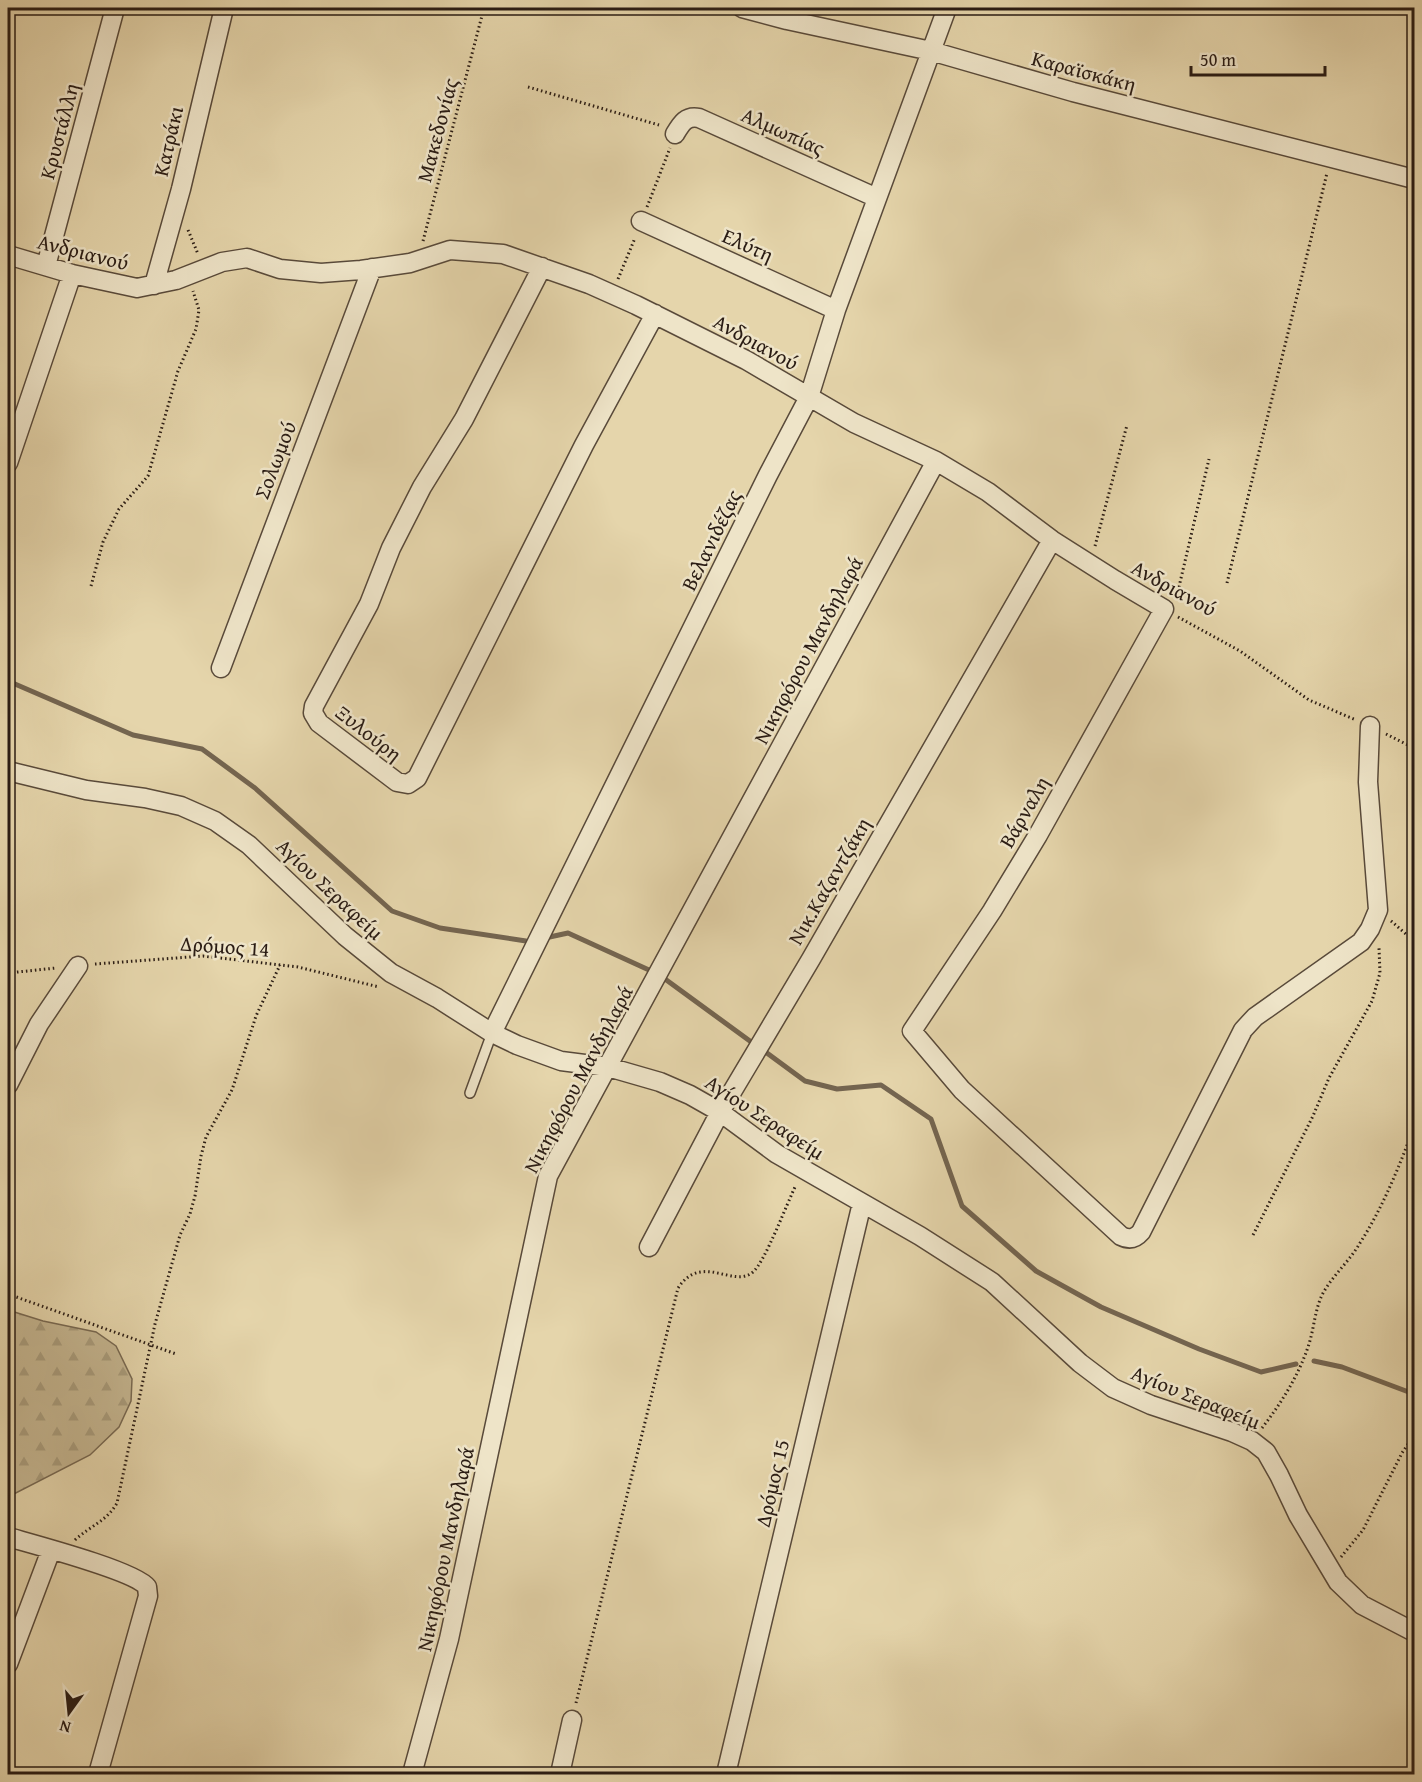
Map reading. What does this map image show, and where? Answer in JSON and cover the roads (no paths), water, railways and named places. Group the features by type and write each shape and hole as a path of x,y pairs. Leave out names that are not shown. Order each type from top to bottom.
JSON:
{"street":[{"name":"Κρυστάλλη","path":"46,266 115,8"},
{"name":"Κατράκι","path":"154,285 178,200 224,8"},
{"name":"Καραϊσκάκη","path":"742,8 931,51 1073,92 1414,179"},
{"name":"Βελανιδέζας","path":"492,1032 809,397 836,310 947,8"},
{"name":"Αλμωπίας","path":"675,134 685,120 699,118 877,198"},
{"name":"Ελύτη","path":"641,221 836,310"},
{"name":"Ανδριανού","path":"8,255 137,288 176,280 222,262 247,258 280,269 321,273 372,268 418,260 450,250 503,254 542,267 655,314 746,360 854,423 936,461 988,492 1090,565 1164,609"},
{"name":"Ξυλούρη","path":"542,267 464,419 422,487 391,548 369,604 314,706 313,713 319,723 397,782 408,784 417,778 584,445 655,314"},
{"name":"Σολωμού","path":"221,668 372,268"},
{"path":"8,463 72,273"},
{"name":"Νικηφόρου Μανδηλαρά","path":"412,1774 449,1639 548,1176 936,461"},
{"name":"Νικ.Καζαντζάκη","path":"649,1247 720,1112 1052,540"},
{"name":"Βάρναλη","path":"1164,609 1038,835 992,911 912,1031 962,1090 1121,1236 1132,1238 1137,1236 1146,1223 1243,1030 1255,1017 1360,942 1370,929 1378,910 1368,782 1370,726"},
{"name":"Αγίου Σεραφείμ","path":"8,771 86,790 146,798 181,806 215,821 249,845 345,936 391,973 492,1032 517,1045 561,1061 608,1067 660,1082 720,1112 777,1154 920,1236 992,1282 1080,1363 1113,1388 1151,1405 1252,1441 1266,1452 1298,1515 1338,1582 1362,1605 1414,1632"},
{"path":"8,1085 39,1024 78,966"},
{"name":"Δρόμος 15","path":"726,1774 862,1203"},
{"path":"8,1537 133,1578 147,1587 148,1596 98,1774"},
{"path":"8,1664 58,1552"},
{"path":"560,1774 572,1720"}],"lane":[{"path":"470,1093 492,1032"}],"waterway":[{"path":"8,681 133,735 202,749 255,788 392,911 440,928 526,941"},
{"path":"545,938 568,933 649,970"},
{"path":"665,979 754,1044"},
{"path":"760,1048 805,1081 837,1089 881,1085 931,1119 962,1206 1036,1271 1101,1307 1199,1349 1261,1372 1296,1364"},
{"path":"1314,1361 1342,1367 1414,1394"}]}
